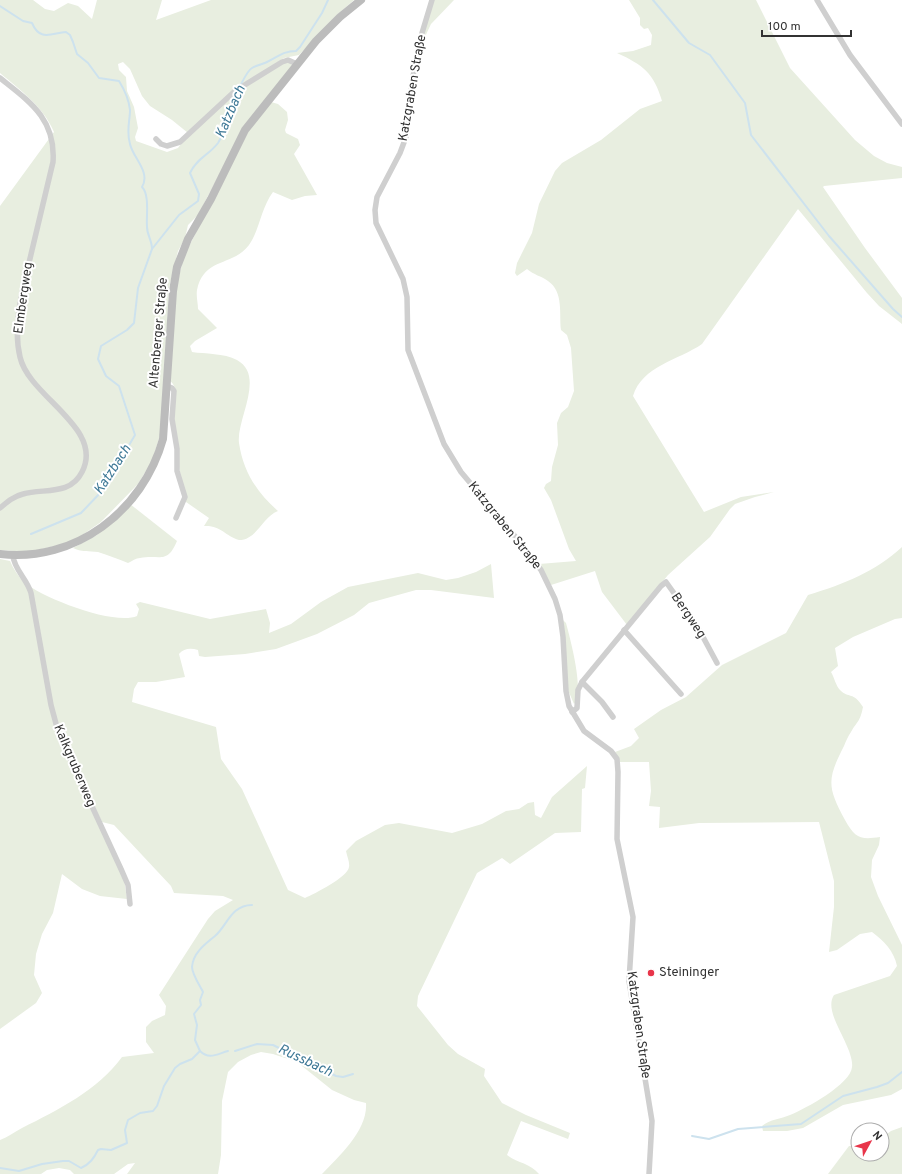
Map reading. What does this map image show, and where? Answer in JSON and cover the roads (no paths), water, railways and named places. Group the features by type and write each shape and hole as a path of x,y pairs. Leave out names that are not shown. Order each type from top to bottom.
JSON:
{"street":[{"name":"Altenberger Straße","path":"0,554 13,556 50,552 84,539 105,524 133,496 148,476 159,453 163,439 173,291 177,267 182,252 245,130 297,64 329,28 361,0"},
{"name":"Katzgraben Straße","path":"432,0 422,33 412,81 406,136 400,153 377,197 375,210 376,223 404,279 407,297 408,350 450,457 527,550 541,570 555,599 562,624 566,691 572,712 584,731 612,751 618,765 616,829 619,853 632,908 629,981 652,1120 650,1174"},
{"path":"817,0 850,55 902,124"},
{"path":"156,139 161,144 167,146 180,142 241,88 282,62 288,60 297,64"},
{"name":"Elmbergweg","path":"0,78 30,102 45,120 50,130 54,151 53,162 23,288 18,332 20,358 30,378 75,426 82,437 87,457 82,473 71,485 56,491 22,494 0,508"},
{"path":"167,386 172,388 174,391 173,424 177,449 177,471 185,497 176,518"},
{"name":"Kalkgruberweg","path":"13,556 15,566 24,577 31,593 51,705 59,735 128,885 130,904"},
{"name":"Bergweg","path":"572,712 577,708 578,690 582,682 624,630 666,582 696,624 717,663"},
{"path":"624,630 681,694"},
{"path":"582,682 602,702 613,717"}],"waterway":[{"name":"Katzbach","path":"240,86 250,69 284,53 296,51 322,13 328,0"},
{"path":"653,0 689,43 710,55 745,103 751,135 829,236 893,309 902,317"},
{"path":"0,6 23,21 32,23 39,33 51,35 66,32 70,35 77,54 88,63 99,78 119,81 126,95 130,110 128,130 130,144 143,170 144,181 142,187 146,195 147,230 152,249"},
{"name":"Katzbach","path":"31,534 81,513 102,491 135,435 119,386 106,376 98,359 101,346 127,330 134,323 138,288 152,249 179,215 198,201 199,194 190,173 196,164 218,143 222,135 230,107 240,90"},
{"name":"Russbach","path":"200,1051 195,1040 197,1025 194,1014 201,1005 200,1000 203,992 193,973 193,962 200,949 219,932 234,912 239,908 252,905"},
{"name":"Russbach","path":"235,1051 257,1044 273,1045 336,1076 343,1077 353,1074"},
{"name":"Russbach","path":"0,1168 19,1171 42,1164 63,1161 69,1161 81,1168 87,1165 98,1150 111,1150 127,1143 125,1130 128,1120 140,1113 153,1111 157,1106 164,1086 175,1068 192,1059 200,1051 203,1054 210,1056 228,1051"},
{"path":"692,1136 709,1139 738,1129 801,1124 843,1096 888,1083 902,1072"}],"place":[{"name":"Steininger","path":"651,973"}]}
